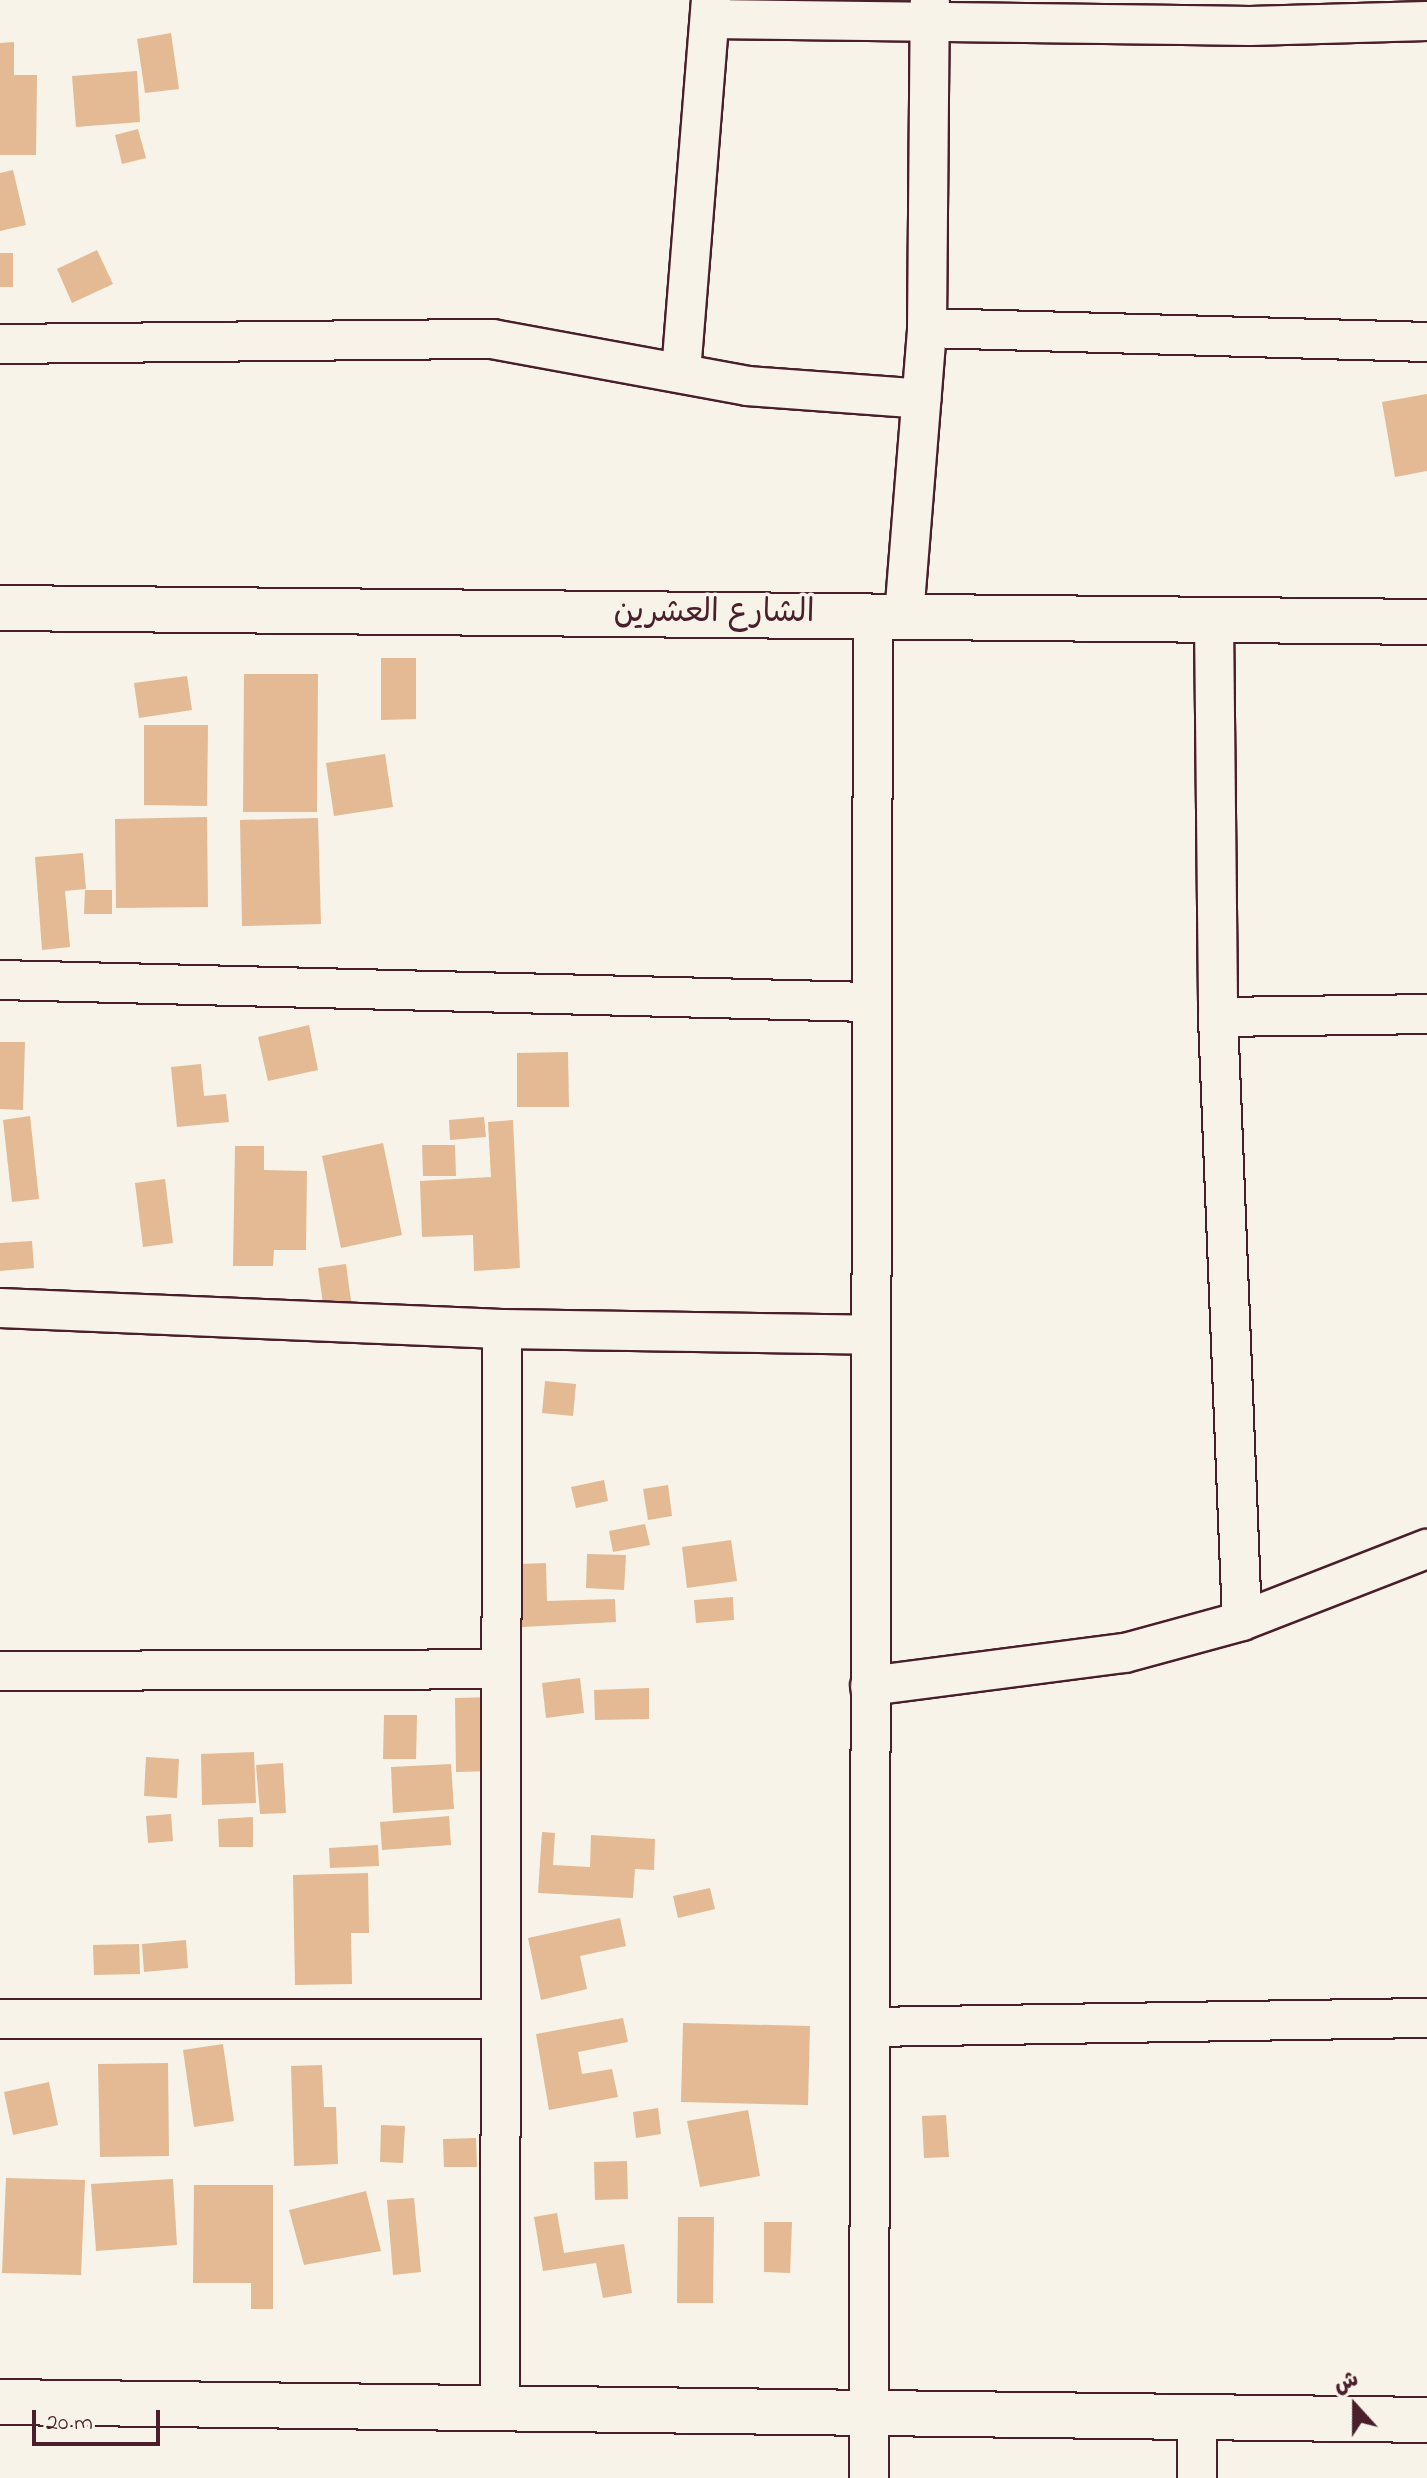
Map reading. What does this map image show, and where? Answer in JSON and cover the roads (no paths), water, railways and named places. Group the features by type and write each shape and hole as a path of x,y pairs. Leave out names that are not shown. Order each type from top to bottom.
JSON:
{"street":[{"path":"869,2478 872,1002 889,616 922,399 927,328 930,9"},
{"path":"681,372 711,10 1420,14"},
{"path":"927,328 1427,342"},
{"path":"0,344 492,339 747,386 922,399"},
{"name":"الشارع العشرين","path":"0,608 1427,622"},
{"path":"1214,620 1218,1017 1242,1621"},
{"path":"0,980 872,1002"},
{"path":"1218,1017 1427,1014"},
{"path":"0,1308 502,1329 871,1335"},
{"path":"500,2408 498,1669 502,1329"},
{"path":"870,1686 1125,1653 1242,1621 1427,1549"},
{"path":"0,1671 498,1669"},
{"path":"870,2027 1427,2018"},
{"path":"0,2019 501,2019"},
{"path":"0,2402 1427,2420"},
{"path":"1197,2417 1197,2478"}]}
